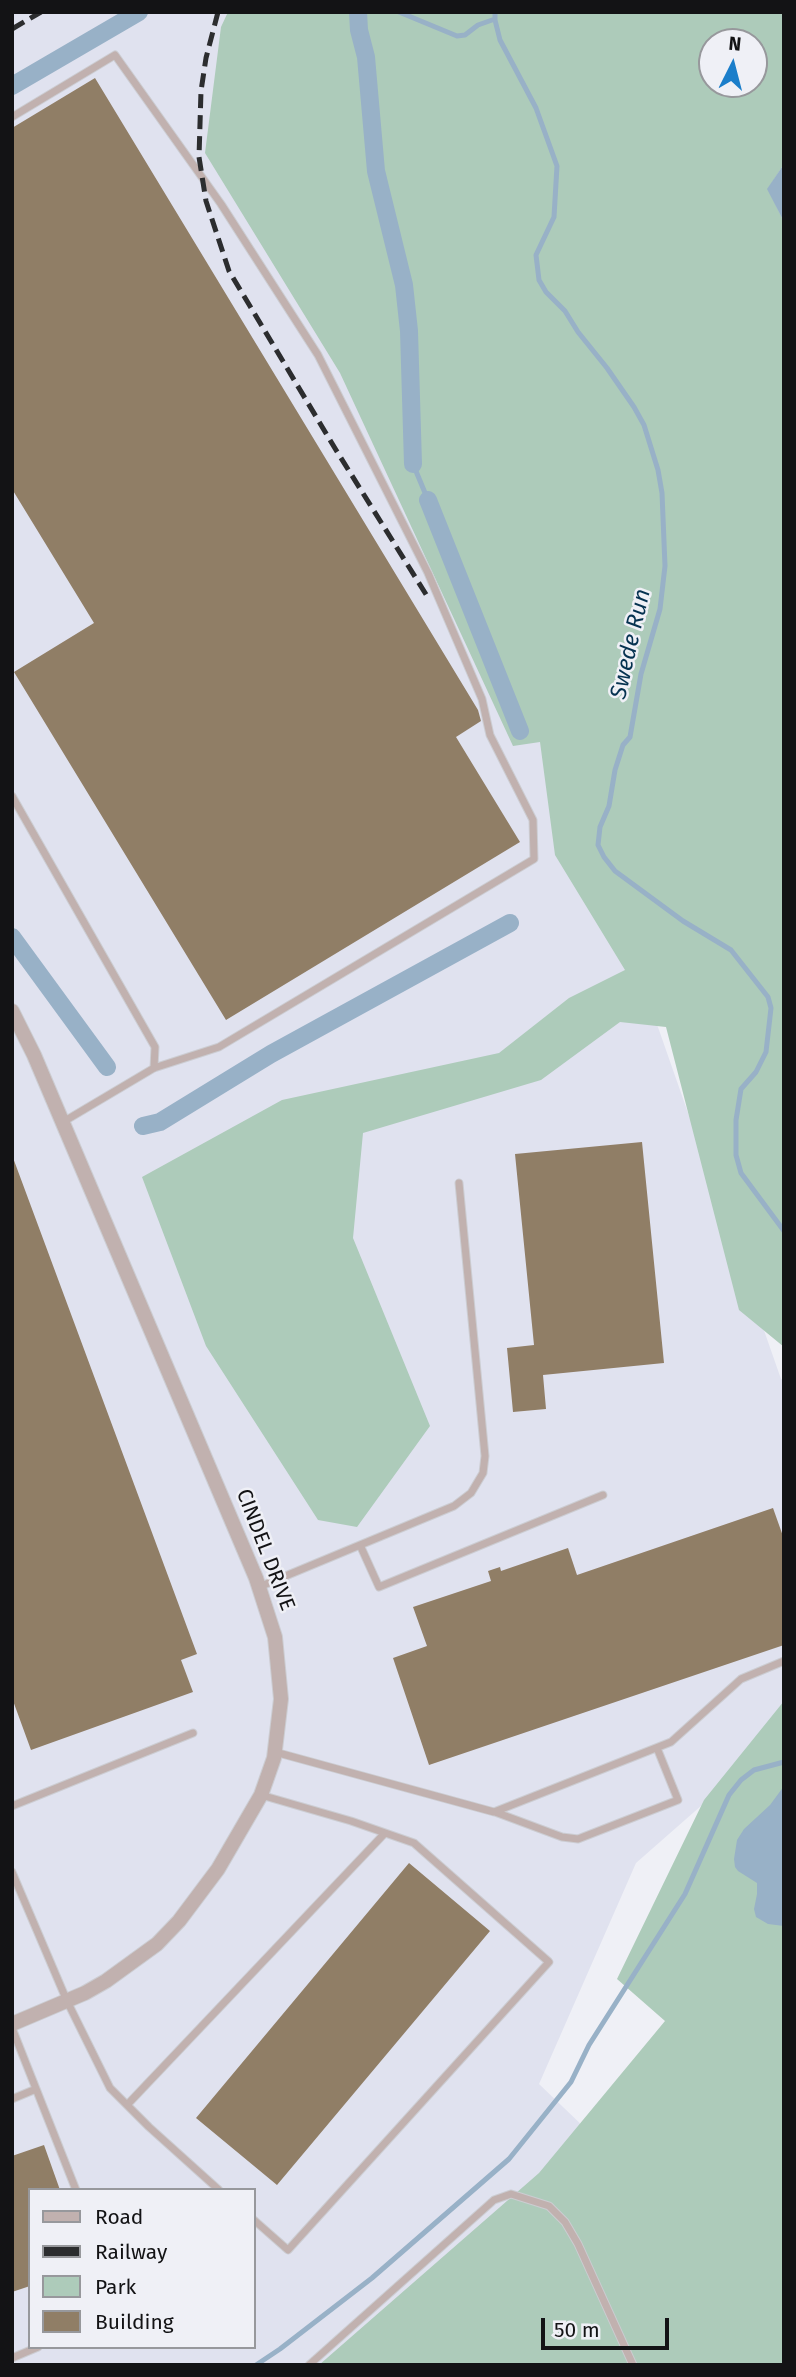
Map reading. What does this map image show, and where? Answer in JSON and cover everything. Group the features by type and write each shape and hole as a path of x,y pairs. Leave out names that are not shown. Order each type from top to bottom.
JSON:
{"street":[{"name":"CINDEL DRIVE","path":"12,1011 62,1122 259,1587 275,1637 281,1699 275,1752 261,1795 218,1869 172,1928 133,1964 106,1981 12,2026"}],"lane":[{"path":"12,117 115,55 221,204 318,355 428,573 481,699 490,735 533,820 534,859 219,1047 154,1068 62,1122"},
{"path":"12,796 155,1047 154,1068"},
{"path":"259,1587 454,1506 471,1493 483,1473 485,1456 459,1183"},
{"path":"360,1545 379,1587 603,1494"},
{"path":"494,1812 671,1742 741,1679 784,1661"},
{"path":"12,1806 193,1733"},
{"path":"275,1752 494,1812 562,1837 578,1839 678,1800 657,1748"},
{"path":"256,2222 288,2250 549,1962 414,1843 261,1795"},
{"path":"127,2105 384,1833"},
{"path":"12,1872 67,2001 110,2088 217,2188"},
{"path":"12,2026 75,2188"},
{"path":"12,2099 36,2089"},
{"path":"309,2365 494,2200 511,2194 549,2206 565,2222 578,2244 633,2365"},
{"path":"12,2358 33,2349"}],"shaded area":[{"path":"12,12 372,12 504,609 659,1030 781,1379 784,1380 784,1733 636,1863 539,2084 611,2153 784,2365 12,2365"}],"green space":[{"path":"228,12 784,12 784,164 768,189 784,222 784,1347 739,1310 666,1027 620,1022 541,1080 363,1133 353,1238 430,1426 357,1527 318,1520 206,1346 142,1177 282,1100 499,1053 569,998 625,970 555,855 540,742 513,746 340,373 205,153 221,27"},
{"path":"784,1701 784,2365 319,2365 539,2173 665,2021 617,1979 704,1800"}],"water":[{"path":"784,164 784,222 767,189"},
{"path":"784,1786 784,1926 768,1924 756,1917 754,1909 757,1883 738,1871 734,1859 737,1840 744,1829 770,1805"}],"building":[{"path":"95,78 478,710 481,721 456,737 520,842 226,1020 14,672 94,623 12,489 12,128"},
{"path":"642,1142 664,1363 543,1375 546,1409 513,1412 507,1348 534,1345 515,1154"},
{"path":"12,1155 197,1654 181,1660 193,1692 31,1750 12,1698"},
{"path":"773,1508 784,1539 784,1645 429,1765 393,1658 427,1646 413,1607 491,1581 488,1571 500,1567 501,1571 568,1548 577,1575"},
{"path":"409,1863 490,1931 277,2185 196,2118"},
{"path":"44,2145 59,2188 28,2188 28,2287 12,2292 12,2156"}],"waterway":[{"path":"12,86 139,12"},
{"path":"358,12 359,30 366,57 376,171 404,285 409,331 413,464"},
{"path":"399,12 457,36 465,35 478,25 495,19"},
{"name":"Swede Run","path":"495,12 500,40 536,108 557,166 554,217 536,255 539,280 546,292 565,311 634,407 644,425 662,493 665,566 660,609 641,674 630,737 623,745 615,770 609,806 600,827 598,845 615,871 683,921 731,950 768,997 771,1008 766,1052 756,1072 741,1089 736,1120 736,1155 741,1173 784,1231"},
{"path":"413,464 428,500"},
{"path":"428,500 520,731"},
{"path":"143,1126 160,1122 271,1054 510,923"},
{"path":"12,937 107,1067"},
{"path":"256,2365 372,2278 509,2159 571,2082 589,2045 685,1894 729,1795 741,1780 754,1770 784,1762"}],"railway":[{"path":"12,29 41,12"},
{"path":"218,12 201,91 199,157 206,201 229,271 427,596"}]}
